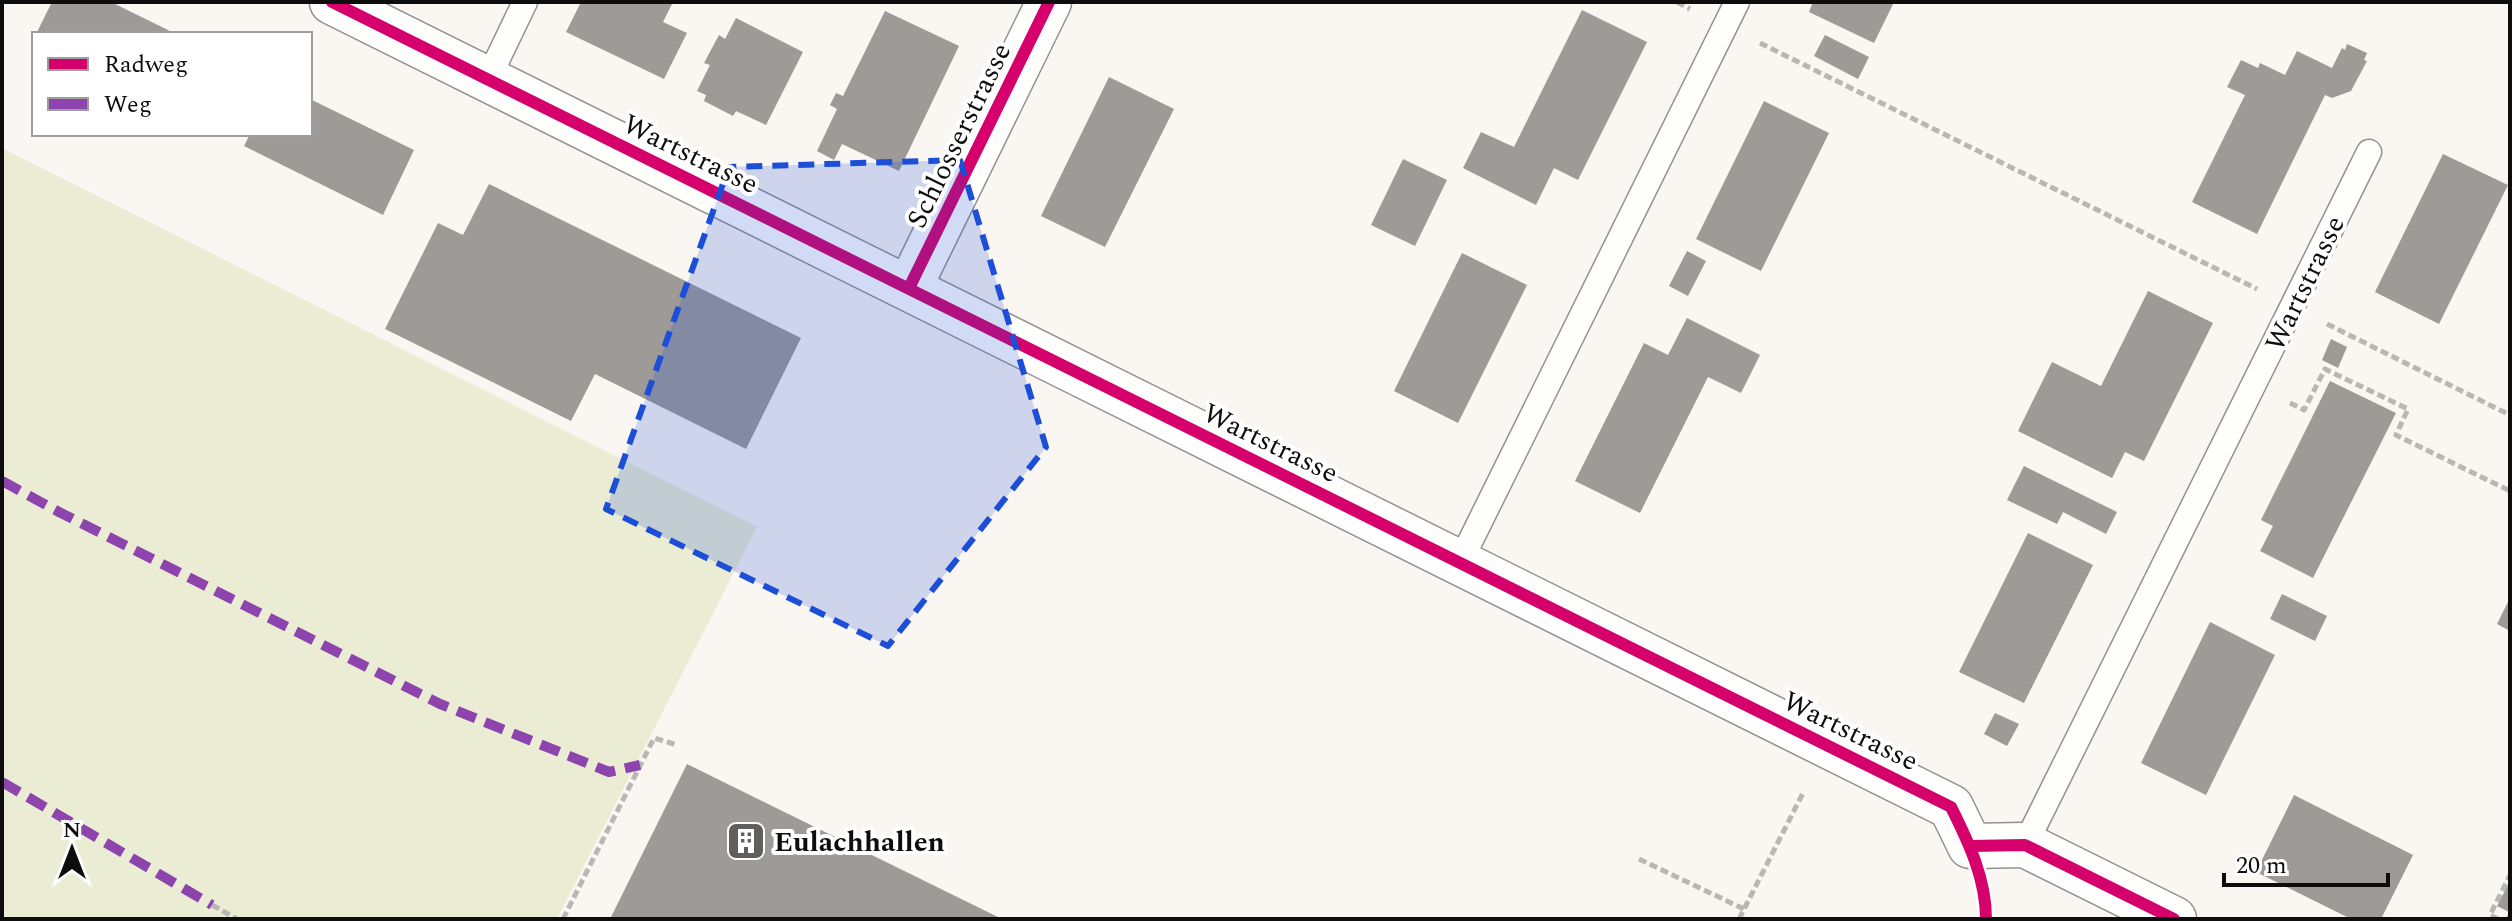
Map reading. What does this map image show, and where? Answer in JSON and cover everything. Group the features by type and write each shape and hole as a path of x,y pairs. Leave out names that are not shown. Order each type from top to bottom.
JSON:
{"street":[{"name":"Wartstrasse","path":"332,2 1951,807 1970,846 2025,845 2174,919"},
{"name":"Schlosserstrasse","path":"909,288 1049,2"}],"lane":[{"path":"488,79 525,2"},
{"path":"1460,562 1737,2"},
{"name":"Wartstrasse","path":"2025,845 2369,152"}],"path":[{"path":"1677,2 2510,415"},
{"path":"2253,386 2304,410 2325,369 2408,409 2396,435 2510,491"},
{"path":"563,919 654,738 677,745"},
{"path":"1739,919 1827,745"},
{"path":"1639,859 1744,909"},
{"path":"2498,919 2490,915 2510,875"},
{"path":"212,905 237,919"}],"highlighted area":[{"path":"960,160 1046,447 888,646 606,509 729,167"}],"green space":[{"path":"2,148 757,527 557,919 2,919"}],"building":[{"path":"52,2 111,2 172,32 37,32"},
{"path":"581,2 673,2 663,22 687,33 664,79 566,32"},
{"path":"1813,2 1894,2 1874,43 1809,12"},
{"path":"1582,10 1647,42 1578,180 1554,168 1536,205 1463,168 1481,132 1514,147"},
{"path":"885,11 959,46 899,171 842,144 834,160 817,151 837,109 830,105 836,93 843,96"},
{"path":"736,18 803,52 766,125 736,111 733,116 704,101 706,95 697,91 710,65 704,63 719,35 725,39"},
{"path":"1825,35 1869,57 1858,79 1814,56"},
{"path":"2347,44 2367,53 2364,60 2367,61 2351,91 2332,98 2325,95 2257,234 2192,202 2245,95 2227,87 2241,60 2258,68 2260,63 2285,75 2297,51 2332,68"},
{"path":"1109,77 1174,109 1105,247 1041,216"},
{"path":"312,100 414,150 383,215 244,146 249,136 312,136"},
{"path":"1764,101 1829,133 1761,271 1696,239"},
{"path":"2443,154 2508,185 2439,324 2375,292"},
{"path":"1403,159 1447,180 1415,246 1371,225"},
{"path":"489,184 801,338 746,449 595,374 571,421 385,329 438,223 463,235"},
{"path":"1687,251 1706,261 1688,296 1669,286"},
{"path":"1462,253 1527,285 1458,423 1394,391"},
{"path":"2148,291 2213,323 2144,461 2125,452 2112,478 2018,431 2052,362 2101,386"},
{"path":"1687,318 1760,355 1741,393 1708,377 1640,513 1575,481 1644,343 1668,355"},
{"path":"2331,339 2347,347 2338,368 2322,360"},
{"path":"2330,381 2396,413 2313,578 2260,551 2273,526 2261,520"},
{"path":"2024,466 2117,512 2106,534 2063,512 2057,524 2007,500"},
{"path":"2028,533 2093,565 2024,703 1959,672"},
{"path":"2282,594 2327,616 2315,641 2270,619"},
{"path":"2510,598 2510,631 2497,624"},
{"path":"2210,622 2275,655 2206,795 2141,763"},
{"path":"1995,713 2019,724 2007,746 1984,734"},
{"name":"Eulachhallen","path":"687,764 1002,919 610,919"},
{"path":"2294,795 2413,855 2381,919 2351,919 2256,872"},
{"path":"2510,881 2510,919 2506,919 2509,912 2497,906"}],"marked path":[{"path":"2,481 440,704 609,772 640,765"},
{"path":"2,782 212,905"}],"cycle path":[{"path":"332,2 1951,807 1980,875 1986,919"},
{"path":"909,288 1049,2"},
{"path":"1970,846 2025,845 2174,919"}],"place":[{"name":"Eulachhallen","path":"746,841"}]}
